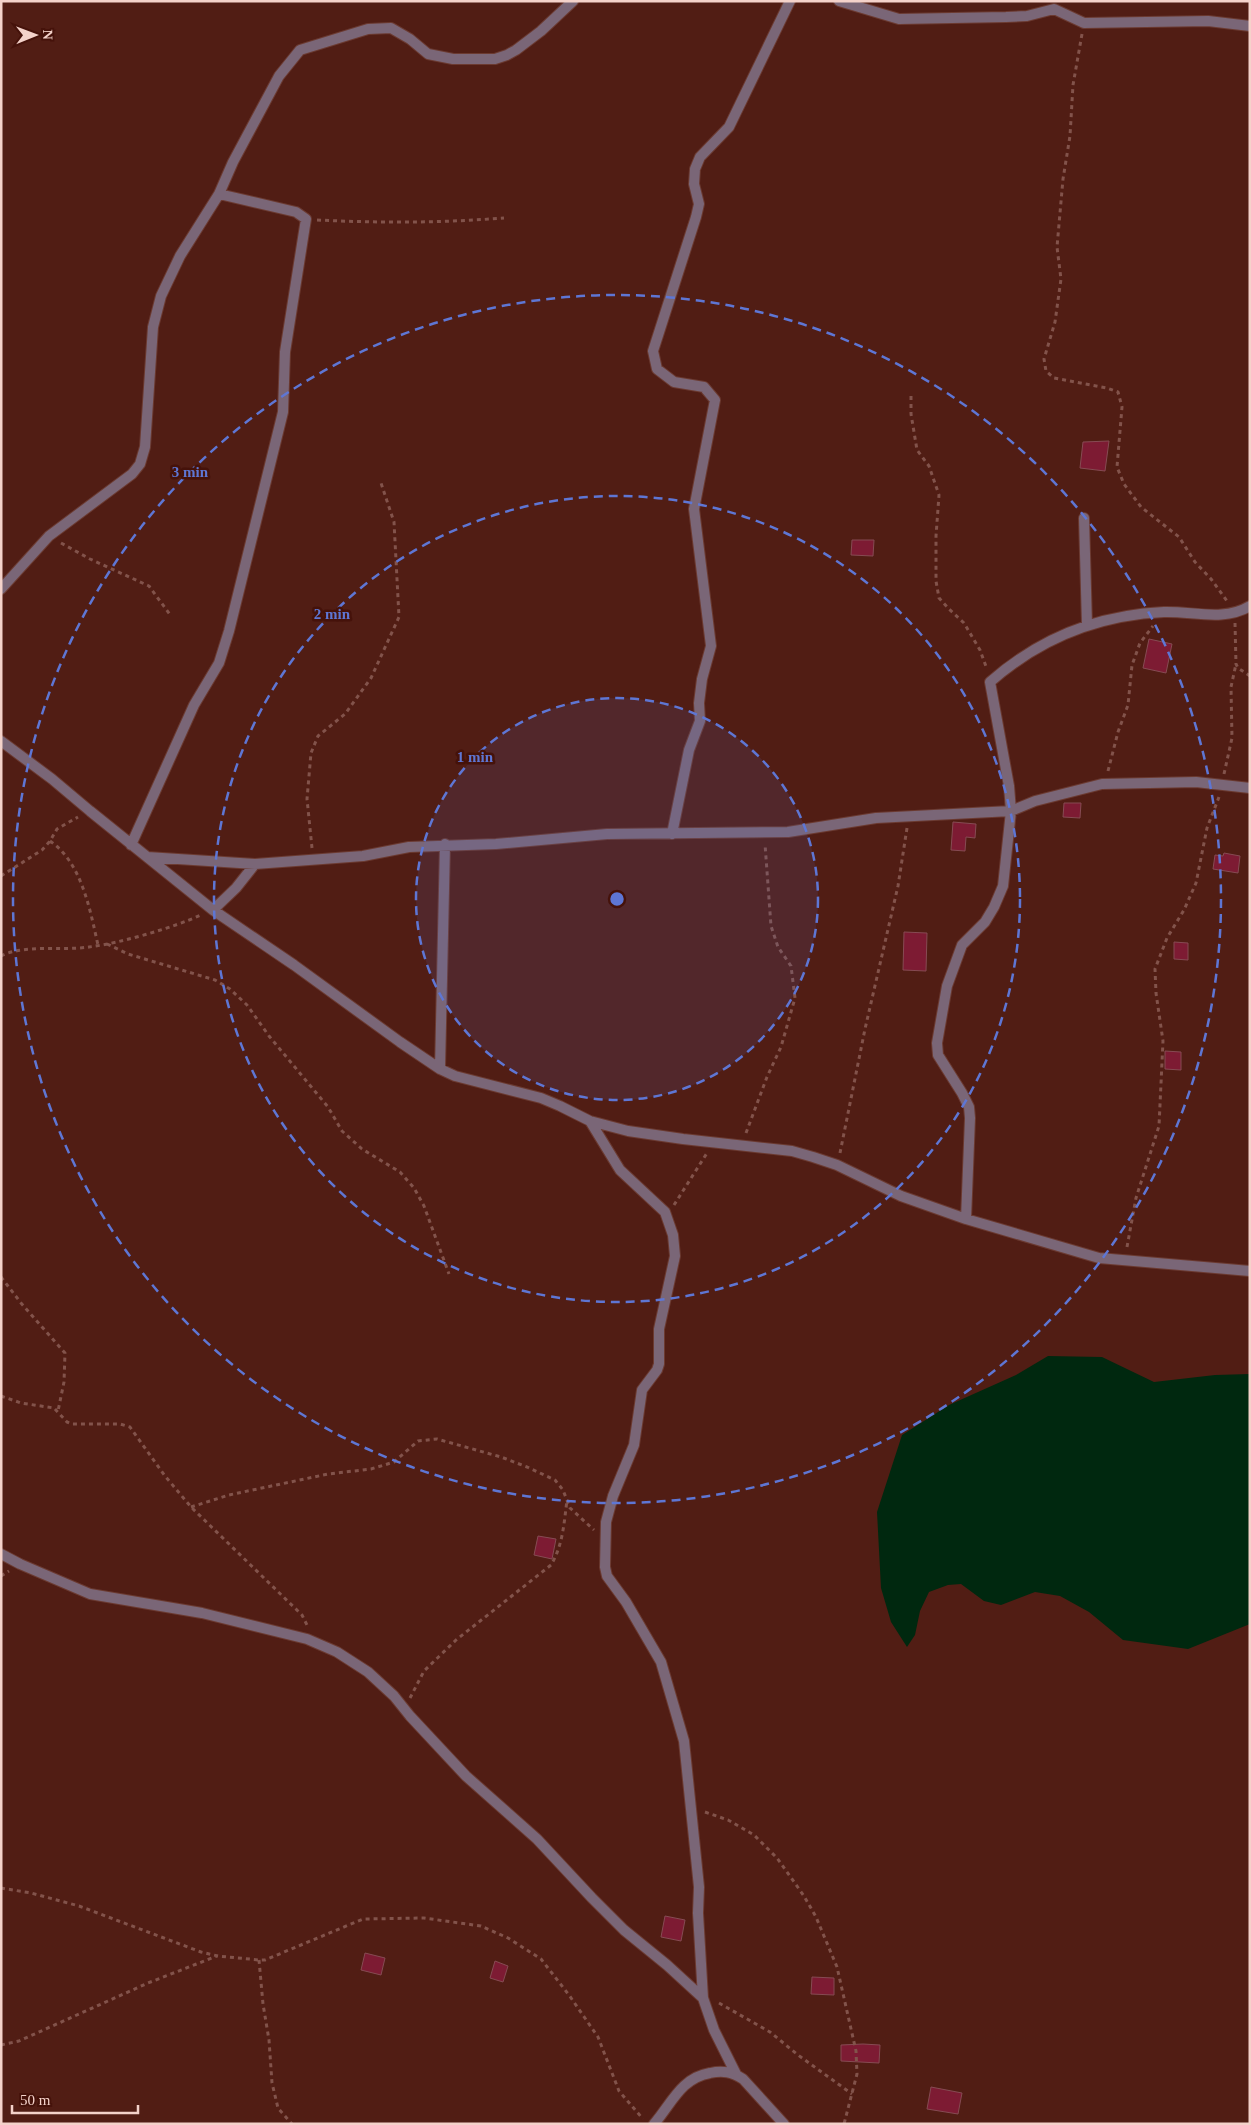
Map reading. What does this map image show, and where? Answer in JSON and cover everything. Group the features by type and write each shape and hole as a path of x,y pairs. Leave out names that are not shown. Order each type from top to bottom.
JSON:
{"street":[{"path":"1,590 49,536 132,474 140,464 145,448 147,428 153,327 161,296 180,256 219,194 233,162 279,76 300,50 368,29 391,28 410,39 428,54 453,59 495,59 516,50 541,31 573,1"},
{"path":"672,834 689,750 700,721 699,703 702,679 711,646 694,509 715,400 704,387 674,382 657,370 654,351 699,204 694,184 695,169 700,157 729,127 790,1"},
{"path":"838,1 899,19 1006,18 1027,16 1054,9 1084,23 1208,21 1250,26"},
{"path":"131,845 194,705 219,663 229,631 283,412 285,352 306,219 296,212 219,194"},
{"path":"1084,518 1087,625"},
{"path":"966,1219 969,1107 956,1082 938,1055 938,1032 947,986 962,944 985,922 1000,896 1003,886 1011,810 1009,786 990,682 1006,668 1035,649 1064,633 1087,625 1164,612 1216,615 1232,613 1250,606"},
{"path":"1,741 52,778 131,845 213,910 294,964 440,1069 470,1080 541,1098 590,1121 654,1135 792,1151 837,1165 901,1196 966,1219 1099,1258 1250,1271"},
{"path":"147,857 255,864 363,856 409,847 445,844 496,844 607,834 765,833 814,830 856,821 1011,810 1049,797 1102,784 1196,782 1250,788"},
{"path":"440,1069 445,844"},
{"path":"213,910 236,888 255,864"},
{"path":"590,1121 620,1170 657,1203 669,1219 675,1256 659,1329 657,1345 659,1364 642,1390 634,1445 613,1496 606,1522 604,1566 607,1576 626,1602 661,1662 684,1741 700,1886 698,1922 703,1998 714,2030 736,2074 752,2088 784,2124"},
{"path":"1,1554 90,1594 238,1620 316,1643 337,1652 368,1672 394,1696 466,1776 537,1839 624,1930 667,1964 703,1998"},
{"path":"654,2124 682,2087 690,2080 699,2075 716,2071 736,2074"}],"path":[{"path":"1084,23 1073,85 1070,136 1063,179 1057,248 1061,279 1055,322 1044,359 1046,371 1054,378 1107,388 1118,392 1122,407 1117,467 1124,484 1141,508 1179,537 1195,562 1226,599 1232,613 1236,664 1233,673 1230,706 1232,738 1219,796 1207,828 1196,883 1184,910 1167,938 1155,969 1156,994 1163,1041 1159,1126 1136,1198 1124,1260"},
{"path":"306,219 384,223 449,222 504,218"},
{"path":"911,396 911,414 917,450 929,466 939,495 936,536 936,581 939,598 964,623 980,650 990,682"},
{"path":"321,860 314,853 310,840 307,799 312,753 318,736 345,714 371,678 399,617 394,522 380,480"},
{"path":"49,536 90,559 149,586 170,616"},
{"path":"1102,784 1109,770 1118,732 1128,706 1132,665 1140,643 1164,612"},
{"path":"1236,664 1238,668 1250,676"},
{"path":"1,876 42,850 59,827 90,811"},
{"path":"837,1165 898,886 907,829 913,817"},
{"path":"742,1144 767,1077 781,1047 795,998 791,966 778,947 771,926 765,860 765,833"},
{"path":"50,841 63,850 85,894 98,945"},
{"path":"1,956 15,951 107,944 175,924 213,910"},
{"path":"107,944 128,954 215,980 230,989 247,1006 268,1036 328,1107 342,1131 362,1149 400,1172 414,1188 424,1206 449,1274"},
{"path":"669,1219 676,1203 714,1142"},
{"path":"1,1277 21,1304 65,1353 64,1382 58,1411"},
{"path":"1,1396 21,1403 50,1407 58,1411 67,1422 72,1424 120,1424 130,1427 165,1476 191,1508 302,1615 316,1643"},
{"path":"191,1508 229,1495 328,1474 371,1469 394,1462 418,1440 437,1439 527,1467 555,1480 563,1490 570,1508 604,1542"},
{"path":"405,1710 414,1688 424,1671 478,1621 508,1600 551,1565 557,1554 562,1536 567,1499"},
{"path":"692,1808 728,1820 754,1835 777,1858 804,1896 816,1917 837,1966 856,2051 857,2074 844,2124"},
{"path":"1,1888 31,1893 80,1906 150,1934 218,1956 259,1960 265,1960 363,1919 424,1918 481,1926 499,1934 541,1959 570,1995 598,2037 619,2091 647,2124"},
{"path":"1,2045 19,2041 148,1983 218,1956"},
{"path":"259,1960 272,2082 278,2108 292,2124"},
{"path":"703,1998 715,2000 770,2032 805,2061 852,2094"}],"shaded area":[{"path":"1048,1356 1102,1357 1154,1382 1215,1375 1250,1374 1250,1624 1188,1649 1123,1640 1089,1612 1060,1596 1035,1592 1001,1605 984,1601 961,1584 948,1585 929,1592 920,1611 915,1635 907,1647 891,1622 881,1588 877,1512 902,1435 949,1405 1016,1375"}],"building":[{"path":"1109,441 1105,471 1080,468 1083,442"},
{"path":"852,540 874,540 873,556 851,555"},
{"path":"1149,639 1172,644 1166,673 1143,668"},
{"path":"1064,803 1081,803 1080,818 1063,817"},
{"path":"953,822 976,824 975,838 966,837 965,851 951,850"},
{"path":"1224,853 1240,856 1238,873 1213,869 1215,855 1223,856"},
{"path":"904,932 927,933 926,971 903,970"},
{"path":"1174,942 1188,943 1188,960 1174,959"},
{"path":"1165,1051 1181,1052 1181,1070 1165,1069"},
{"path":"538,1536 556,1539 552,1559 534,1555"},
{"path":"665,1916 685,1920 681,1941 661,1937"},
{"path":"365,1953 385,1958 381,1975 361,1970"},
{"path":"495,1961 508,1966 503,1982 490,1978"},
{"path":"812,1977 834,1978 834,1995 811,1994"},
{"path":"841,2045 880,2045 879,2063 841,2061"},
{"path":"931,2087 962,2093 958,2114 927,2109"}]}
